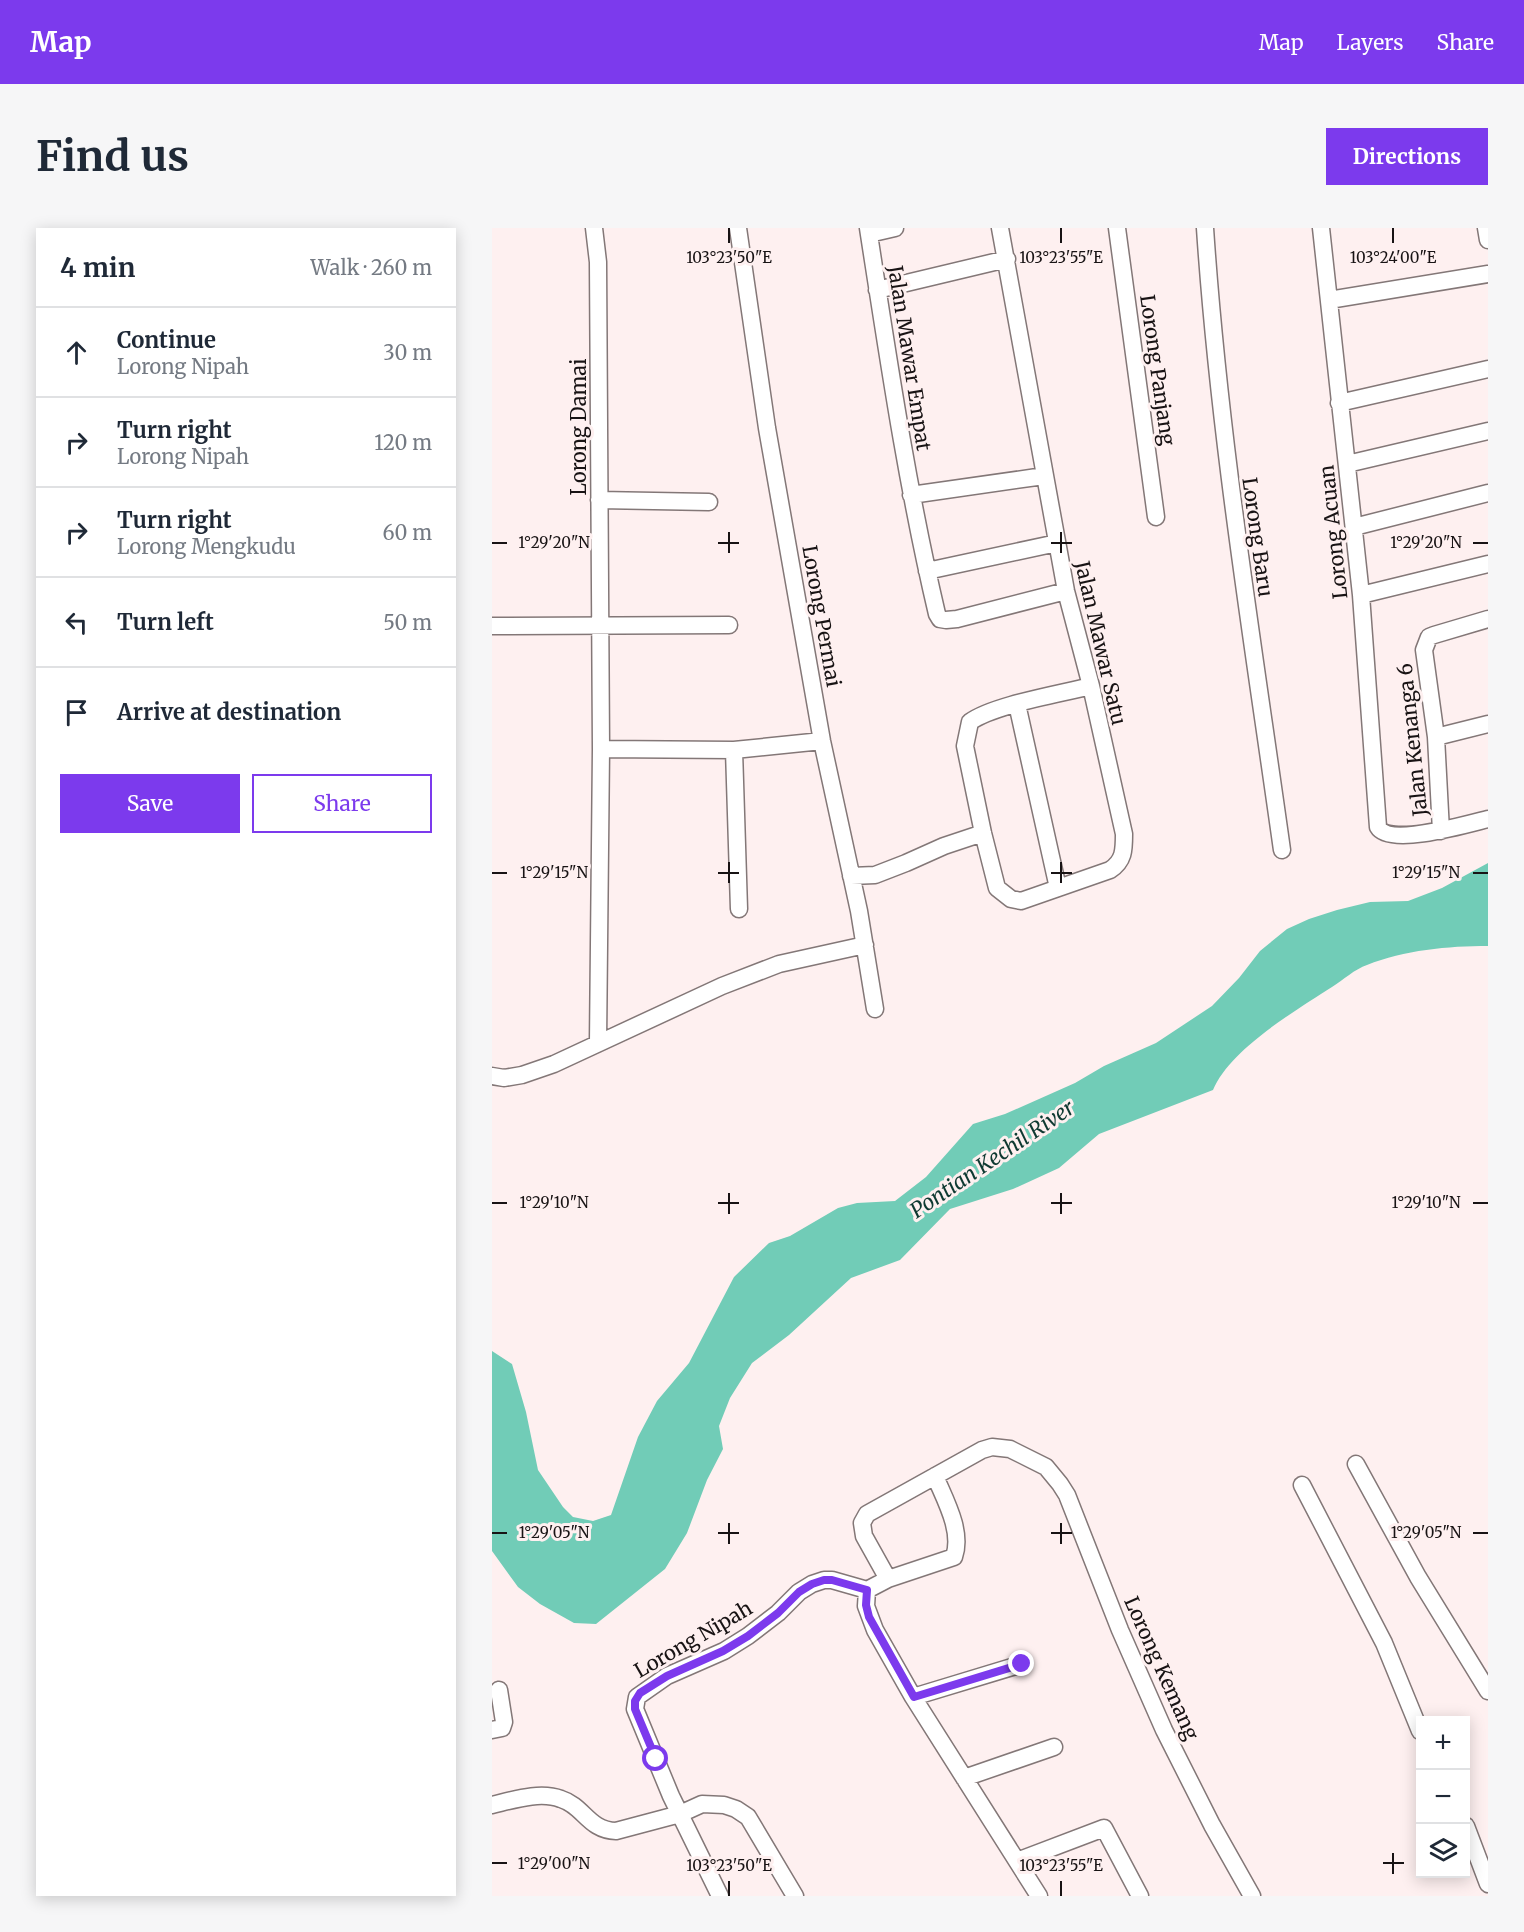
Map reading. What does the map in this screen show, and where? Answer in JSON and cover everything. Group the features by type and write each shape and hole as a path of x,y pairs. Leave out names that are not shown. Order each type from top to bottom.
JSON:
{"street":[{"name":"Lorong Damai","path":"594,228 598,262 600,627"},
{"name":"Lorong Permai","path":"738,228 767,428 822,741 852,876 875,1009"},
{"path":"869,231 895,228"},
{"name":"Jalan Mawar Satu","path":"983,833 997,888 1011,900 1021,901 1110,870 1123,858 1124,834 1091,686 1066,591 1000,228"},
{"name":"Lorong Panjang","path":"1117,228 1156,517"},
{"name":"Lorong Baru","path":"1205,228 1210,309 1229,481 1282,850"},
{"name":"Lorong Acuan","path":"1321,228 1361,595 1378,827 1386,835 1395,836 1441,831"},
{"path":"1486,228 1488,240"},
{"name":"Jalan Mawar Empat","path":"869,231 911,495 937,614 940,619 957,619 1066,591"},
{"path":"877,290 1006,259"},
{"path":"1329,300 1488,274"},
{"path":"1339,403 1488,369"},
{"path":"1347,464 1488,431"},
{"path":"911,495 1044,476"},
{"path":"1354,526 1488,493"},
{"path":"599,500 709,502"},
{"path":"927,570 1057,543"},
{"path":"1361,595 1488,564"},
{"name":"Jalan Kenanga 6","path":"1441,831 1436,737 1424,662 1426,643 1434,635 1488,619"},
{"path":"492,626 729,625"},
{"path":"598,1043 600,627"},
{"path":"852,876 875,874 983,833 965,746 970,722 978,716 1017,704 1091,686"},
{"path":"1017,704 1058,888"},
{"path":"1436,737 1488,724"},
{"path":"601,749 734,750 822,741"},
{"path":"734,750 739,909"},
{"path":"1441,831 1488,819"},
{"path":"492,1076 504,1078 522,1075 554,1064 722,986 778,964 865,945"},
{"name":"Lorong Kemang","path":"888,1579 864,1536 862,1528 867,1514 982,1450 992,1447 1010,1449 1053,1473 1067,1495 1120,1630 1164,1730 1212,1825 1252,1896"},
{"path":"1356,1464 1424,1587 1488,1691"},
{"path":"934,1476 953,1521 957,1546 954,1557 888,1579 867,1590 866,1605 869,1617 914,1697 1039,1896"},
{"path":"1302,1485 1384,1643 1416,1721"},
{"name":"Lorong Nipah","path":"720,1896 680,1814 635,1709 637,1697 667,1676 723,1651 748,1636 778,1613 799,1592 812,1584 832,1580 867,1590"},
{"path":"914,1697 1022,1664"},
{"path":"492,1730 502,1728 504,1722 499,1690"},
{"path":"964,1778 1054,1747"},
{"path":"492,1805 536,1797 562,1799 606,1831 616,1831 680,1814 702,1804 723,1805 736,1809 748,1817 795,1896"},
{"path":"1017,1861 1104,1828 1140,1896"},
{"path":"1470,1837 1488,1884"}],"water":[{"name":"Pontian Kechil River","path":"1488,863 1488,946 1411,952 1358,969 1283,1019 1248,1046 1221,1075 1213,1090 1099,1134 1059,1168 1013,1189 950,1209 900,1260 851,1278 789,1335 752,1363 730,1398 719,1426 723,1449 707,1480 687,1533 665,1569 596,1624 574,1623 540,1604 518,1587 492,1551 492,1351 512,1364 526,1412 538,1470 563,1507 573,1517 593,1521 611,1515 638,1437 657,1401 689,1363 734,1277 769,1243 790,1236 838,1208 857,1203 895,1201 926,1177 973,1124 1005,1114 1156,1043 1212,1006 1239,978 1260,951 1287,929 1309,919 1370,902 1408,901 1442,888"}],"route":[{"path":"656,1759 634,1705 640,1693 667,1676 723,1651 748,1636 778,1613 799,1592 824,1580 832,1580 867,1590 865,1597 869,1617 914,1697 1022,1664"}]}
